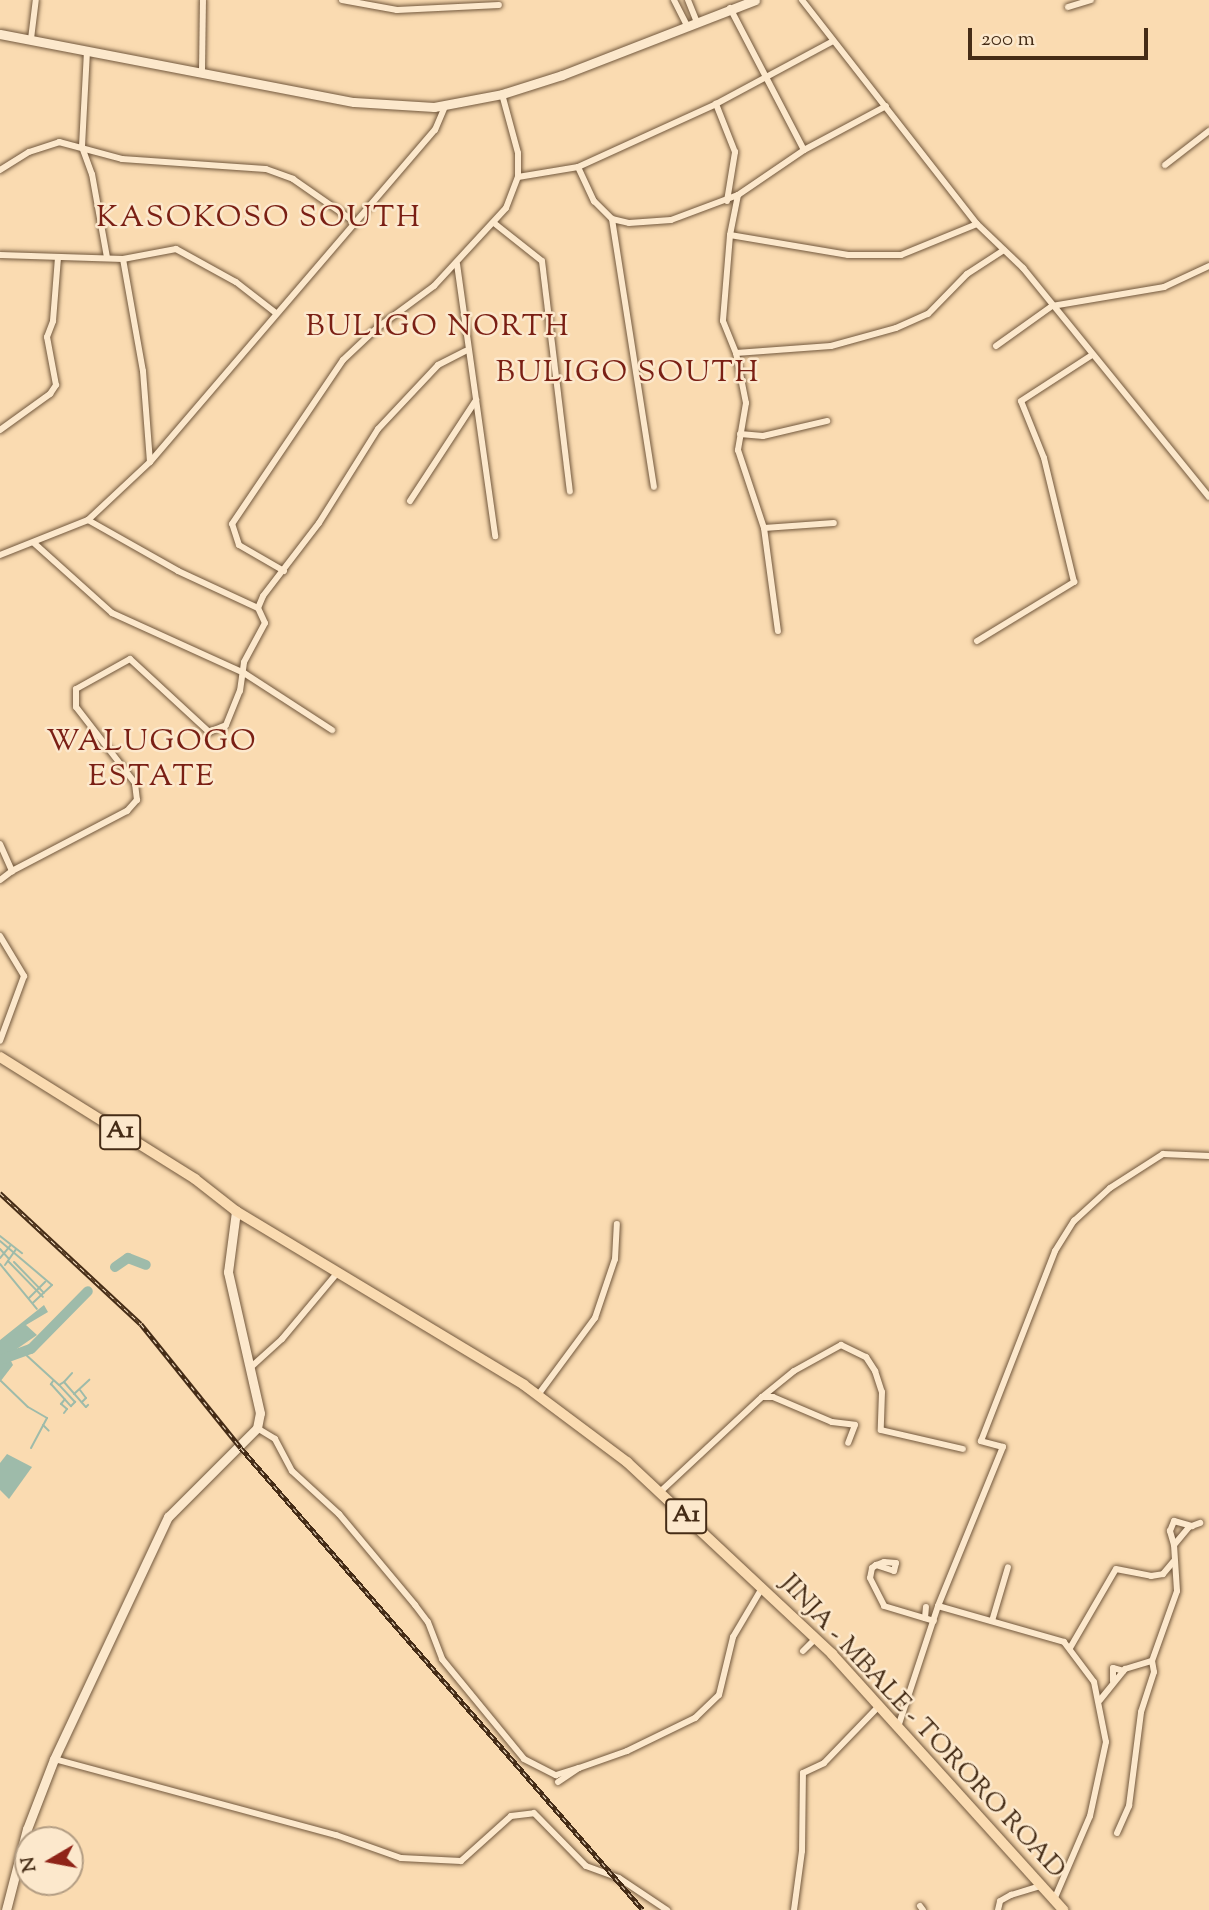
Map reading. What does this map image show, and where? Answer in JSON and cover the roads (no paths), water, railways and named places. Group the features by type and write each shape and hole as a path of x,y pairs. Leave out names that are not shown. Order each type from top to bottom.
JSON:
{"main road":[{"path":"0,34 202,70 354,102 445,106 502,94 755,0"},
{"name":"A1","path":"0,1058 195,1179 236,1211"},
{"path":"6,1910 27,1829 54,1759 168,1517 257,1428 260,1413 228,1272 236,1211"},
{"name":"JINJA - MBALE - TORORO ROAD","path":"236,1211 538,1395 660,1492 816,1638 1063,1910"}],"street":[{"path":"31,39 36,0"},
{"path":"202,70 203,0"},
{"path":"342,0 397,10 499,5"},
{"path":"674,0 692,24"},
{"path":"688,0 692,24"},
{"path":"802,0 977,224 1004,250 1052,306 1209,497"},
{"path":"1068,7 1091,0"},
{"path":"730,8 804,150"},
{"path":"518,177 578,167 716,104 833,41"},
{"path":"87,51 82,147 92,174 107,257"},
{"path":"284,571 239,545 232,524 343,360 457,264 494,223 514,194 518,177 518,153 502,94"},
{"path":"716,104 735,152 727,201"},
{"path":"0,555 88,520 150,462 435,130 445,106"},
{"path":"612,219 671,220 727,201 804,150 886,106"},
{"path":"1165,165 1209,131"},
{"path":"0,170 51,144 82,147 122,159 266,169 293,178 356,223"},
{"path":"578,167 594,201 612,219 654,487"},
{"path":"738,195 730,235 723,321 736,353 746,403 738,450 744,477 764,528 778,631"},
{"path":"494,223 541,261 570,491"},
{"path":"730,235 883,257 920,249 977,224"},
{"path":"0,255 123,259 166,250 190,253 276,313"},
{"path":"736,353 831,346 896,328 928,314 967,274 1004,250"},
{"path":"0,430 50,394 55,385 47,337 54,312 58,257"},
{"path":"123,259 143,371 150,462"},
{"path":"457,264 466,351 476,400 495,536"},
{"path":"996,346 1052,306 1164,287 1209,266"},
{"path":"258,608 378,429 431,371 466,351"},
{"path":"977,641 1073,582 1044,458 1021,401 1093,355"},
{"path":"410,500 476,400"},
{"path":"740,434 762,436 827,421"},
{"path":"0,880 127,811 136,800 135,783 76,707 76,689 130,659 209,732 226,725 233,714 244,673 244,662 265,623 258,608 187,576 88,520"},
{"path":"764,528 834,523"},
{"path":"34,543 112,613 244,673 332,730"},
{"path":"0,844 12,872"},
{"path":"0,936 24,976 0,1041"},
{"path":"898,1727 938,1606 1003,1447 981,1441 1055,1251 1074,1221 1110,1188 1163,1154 1209,1156"},
{"path":"538,1395 595,1318 615,1259 617,1224"},
{"path":"250,1368 282,1339 338,1272"},
{"path":"660,1492 762,1397 817,1357 841,1345 866,1357 877,1375 882,1392 881,1430 963,1449"},
{"path":"762,1397 773,1397 832,1422 855,1425 848,1443"},
{"path":"257,1428 275,1439 292,1471 339,1514 415,1605 428,1622 442,1659 523,1759 556,1775 579,1768 685,1723 719,1695 733,1637 763,1587"},
{"path":"1117,1833 1129,1806 1141,1712 1154,1672 1152,1661 1177,1591 1173,1562 1174,1545 1170,1531 1174,1521 1192,1526"},
{"path":"1174,1545 1192,1526 1200,1523"},
{"path":"1070,1648 1115,1569 1151,1576 1163,1574 1173,1562"},
{"path":"876,1565 870,1578 884,1606 934,1621"},
{"path":"992,1621 1008,1567"},
{"path":"938,1606 1042,1634 1070,1648 1094,1682 1100,1700 1106,1742 1090,1816 1054,1900"},
{"path":"925,1618 926,1607"},
{"path":"803,1651 816,1638"},
{"path":"1100,1700 1124,1671 1152,1661"},
{"path":"794,1910 802,1851 803,1773 824,1763 880,1706"},
{"path":"54,1759 335,1835 401,1858 461,1861 511,1816 534,1813 586,1866 619,1878 667,1910"},
{"path":"558,1782 579,1768"},
{"path":"998,1910 1000,1901 1041,1886"}],"waterway":[{"path":"0,1236 22,1253"},
{"path":"0,1241 52,1285 33,1303"},
{"path":"0,1258 11,1245"},
{"path":"0,1249 9,1259"},
{"path":"5,1265 16,1249"},
{"path":"115,1267 128,1258 146,1265"},
{"path":"8,1261 43,1297"},
{"path":"14,1262 44,1293"},
{"path":"0,1264 37,1309"},
{"path":"29,1298 45,1282"},
{"path":"0,1360 31,1349 88,1291"},
{"path":"24,1353 59,1385 64,1382 86,1407 88,1405"},
{"path":"64,1382 72,1373"},
{"path":"74,1394 89,1380"},
{"path":"1,1381 28,1407 47,1418 31,1448"},
{"path":"53,1381 51,1384 71,1406 75,1402 60,1386"},
{"path":"80,1390 86,1398 82,1402"},
{"path":"64,1413 67,1409 61,1404 65,1399"},
{"path":"43,1425 49,1431"}],"railway":[{"path":"0,1193 141,1324 241,1448 643,1910"}],"district":[{"name":"KASOKOSO SOUTH","path":"259,219"},
{"name":"BULIGO NORTH","path":"438,328"},
{"name":"BULIGO SOUTH","path":"628,374"},
{"name":"WALUGOGO ESTATE","path":"152,760"}]}
